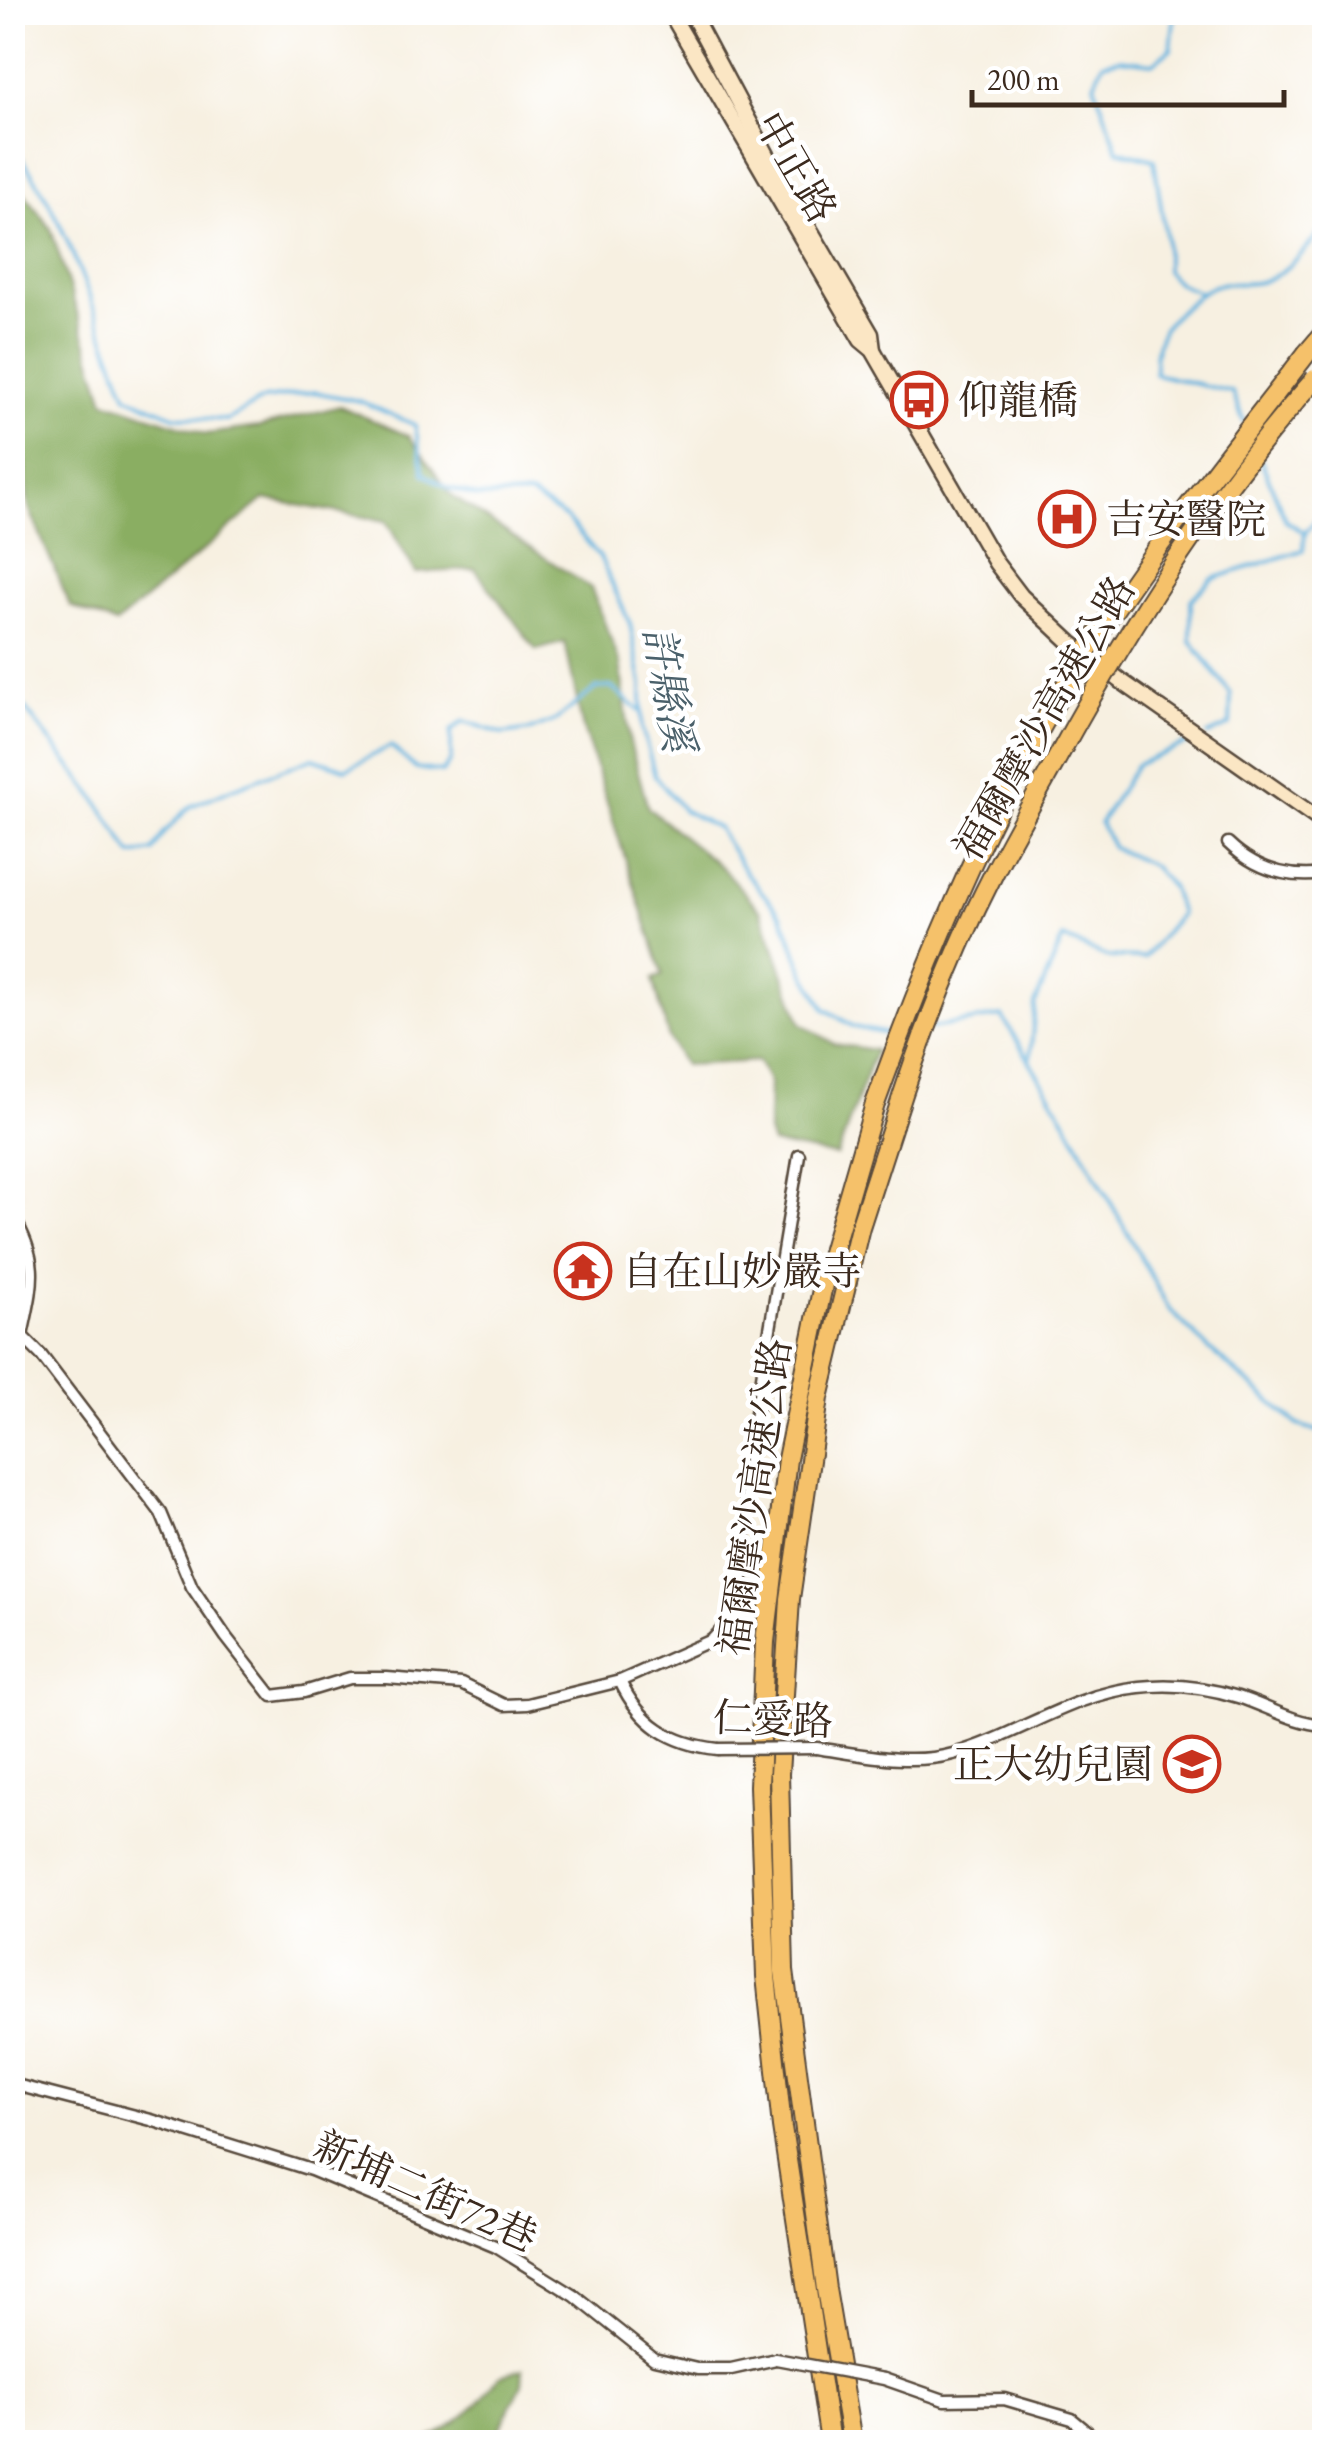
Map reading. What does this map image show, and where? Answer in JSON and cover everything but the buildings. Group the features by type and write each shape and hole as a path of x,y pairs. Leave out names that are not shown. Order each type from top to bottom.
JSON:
{"highway":[{"name":"福爾摩沙高速公路","path":"830,2442 782,2127 766,1976 758,1786 765,1642 787,1459 824,1280 875,1104 967,869 1052,708 1158,547 1324,334"},
{"name":"福爾摩沙高速公路","path":"852,2442 826,2289 784,1971 779,1774 790,1599 819,1398 860,1227 920,1041 993,874 1111,661 1182,550 1282,416 1320,373"}],"main road":[{"name":"中正路","path":"670,12 860,340 873,350 1008,580 1041,617 1144,698 1324,824"},
{"name":"中正路","path":"691,12 774,168 871,334 873,350"}],"street":[{"path":"1228,843 1246,860 1278,873 1306,877 1324,874"},
{"path":"12,1214 28,1240 34,1278 17,1337 53,1369 161,1513 192,1587 272,1696 304,1692 350,1678 388,1678 461,1684 504,1706 527,1704 620,1680 712,1640 730,1621 741,1595 750,1455 800,1156"},
{"name":"仁愛路","path":"620,1680 629,1700 662,1733 688,1746 718,1749 816,1748 917,1759 950,1755 1108,1692 1167,1685 1239,1697 1306,1724 1324,1724"},
{"name":"新埔二街72巷","path":"12,2084 151,2120 311,2170 496,2246 575,2296 654,2359 670,2365 731,2369 776,2359 884,2380 944,2400 1004,2399 1072,2419 1100,2442"}],"green space":[{"path":"13,182 51,229 105,401 206,434 259,427 340,406 409,436 452,496 591,588 620,663 630,743 648,808 721,867 761,911 801,1023 834,1044 875,1050 837,1156 772,1144 768,1132 769,1083 758,1061 684,1065 669,1039 653,979 663,975 582,725 565,642 536,650 475,569 416,573 386,521 264,499 116,624 70,606 28,506 22,431 13,431"},
{"path":"523,2369 522,2384 493,2442 423,2442 466,2415 499,2376"}],"waterway":[{"path":"1175,12 1171,49 1153,63 1120,59 1103,63 1094,84 1118,150 1154,160 1166,239 1166,271 1178,283 1201,293 1165,327 1157,346 1155,374 1232,392 1244,422"},
{"name":"許縣溪","path":"12,145 32,173 64,234 127,396 174,416 227,420 264,399 314,392 360,401 415,425 424,474 449,488 478,497 530,495 567,519 600,557 630,624 642,684 642,728 655,776 683,810 718,828 746,873 782,916 804,972 825,1009 854,1027 892,1035"},
{"path":"1201,293 1225,283 1254,283 1272,277 1297,258 1324,227"},
{"path":"1208,735 1230,725 1231,694 1191,641 1191,600 1212,579 1303,550 1305,533 1286,521 1260,458"},
{"path":"1305,533 1324,510"},
{"path":"12,692 96,799 132,855 153,851 189,807 313,758 346,769 391,746 415,768 442,772 451,760 451,731 464,721 503,734 531,730 556,720 596,688 611,687 640,711"},
{"path":"1030,1059 1035,1004 1063,938 1107,957 1144,958 1180,914 1172,888 1153,866 1113,848 1100,823 1136,765 1195,740"},
{"name":"許縣溪","path":"931,1028 1002,1016 1066,1121 1169,1309 1298,1425 1324,1433"}],"place":[{"name":"仰龍橋","path":"919,400"},
{"name":"吉安醫院","path":"1067,519"},
{"name":"自在山妙嚴寺","path":"583,1271"},
{"name":"正大幼兒園","path":"1192,1764"}]}
